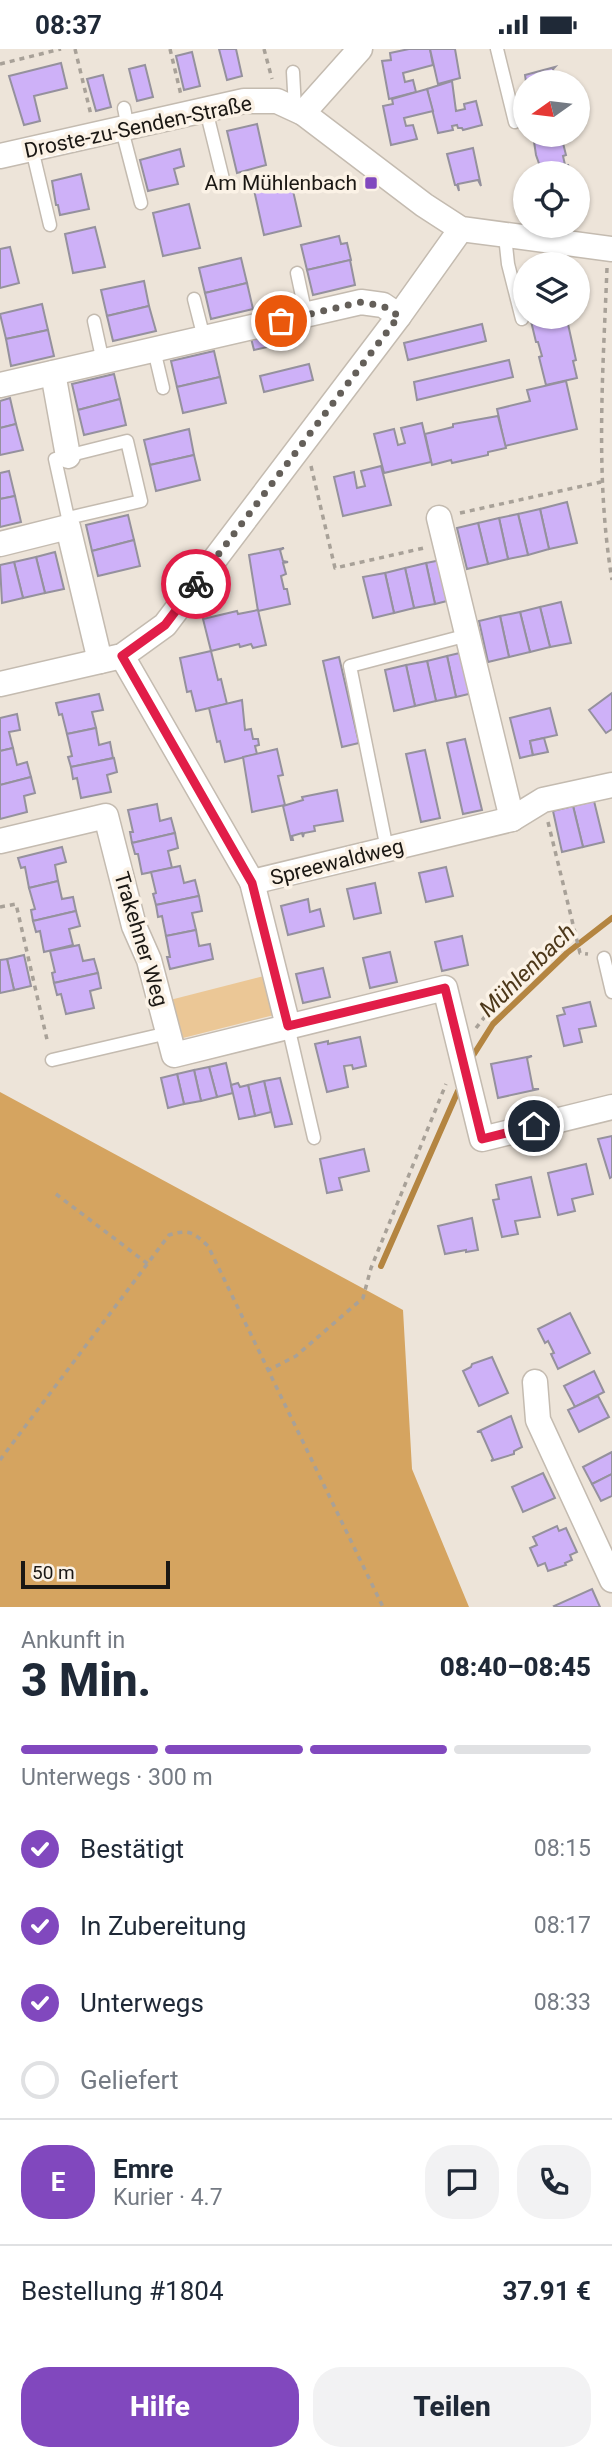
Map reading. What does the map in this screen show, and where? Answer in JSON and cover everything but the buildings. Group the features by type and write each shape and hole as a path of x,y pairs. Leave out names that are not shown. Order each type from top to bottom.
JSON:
{"street":[{"path":"299,111 360,49"},
{"name":"Droste-zu-Senden-Straße","path":"0,156 125,122 206,110 244,101 277,100 299,111 424,205 461,229 610,248"},
{"path":"0,684 111,659 165,625 399,316 461,229"},
{"path":"0,383 361,302 383,306 399,316"},
{"path":"52,373 68,456"},
{"path":"439,518 512,819"},
{"path":"0,544 68,522 111,659"},
{"name":"Spreewaldweg","path":"111,659 252,883 512,819 543,800 612,785"},
{"name":"Trakehner Weg","path":"0,841 106,816 134,926 149,960 174,1055 445,988 482,1139 612,1107"},
{"path":"252,883 288,1026"},
{"path":"536,1382 538,1420 604,1537 612,1580"}],"lane":[{"path":"497,49 513,110"},
{"path":"293,72 299,111"},
{"path":"206,110 224,183"},
{"path":"125,122 141,203"},
{"path":"32,149 50,225"},
{"path":"505,236 513,284"},
{"path":"297,273 306,315"},
{"path":"194,299 204,338"},
{"path":"94,321 103,362"},
{"path":"154,350 163,388"},
{"path":"127,441 141,501 68,522 55,459 127,441"},
{"path":"387,849 350,666 468,635"},
{"path":"604,958 612,992"},
{"path":"288,1026 314,1138"},
{"path":"52,1059 168,1033"}],"path":[{"path":"0,64 61,49"},
{"name":"Droste-zu-Senden-Straße","path":"75,49 92,120"},
{"name":"Droste-zu-Senden-Straße","path":"170,49 183,103"},
{"name":"Droste-zu-Senden-Straße","path":"264,49 272,81"},
{"path":"610,248 601,482 603,519 612,580"},
{"path":"305,440 335,568 446,543"},
{"path":"439,518 601,482"},
{"path":"543,800 580,953"},
{"path":"0,907 16,904 52,1059"},
{"path":"267,1370 296,1356 363,1298 371,1268 460,1049 494,1005 574,930"},
{"path":"56,1194 148,1264"},
{"path":"0,1460 169,1235 183,1231 196,1235 208,1247 383,1607"}],"shaded area":[{"path":"264,976 274,1015 179,1039 170,1000"},
{"path":"0,1092 403,1310 412,1469 469,1607 0,1607"}],"waterway":[{"name":"Mühlenbach","path":"474,1054 493,1024 567,953 612,918"},
{"name":"Mühlenbach","path":"381,1266 458,1091"}],"way so far":[{"path":"196,584 399,316 383,306 361,302 281,321"}],"place":[{"name":"Am Mühlenbach","path":"371,183"}],"route":[{"path":"196,584 165,625 122,656 252,883 288,1026 445,988 482,1139 534,1126"}]}
